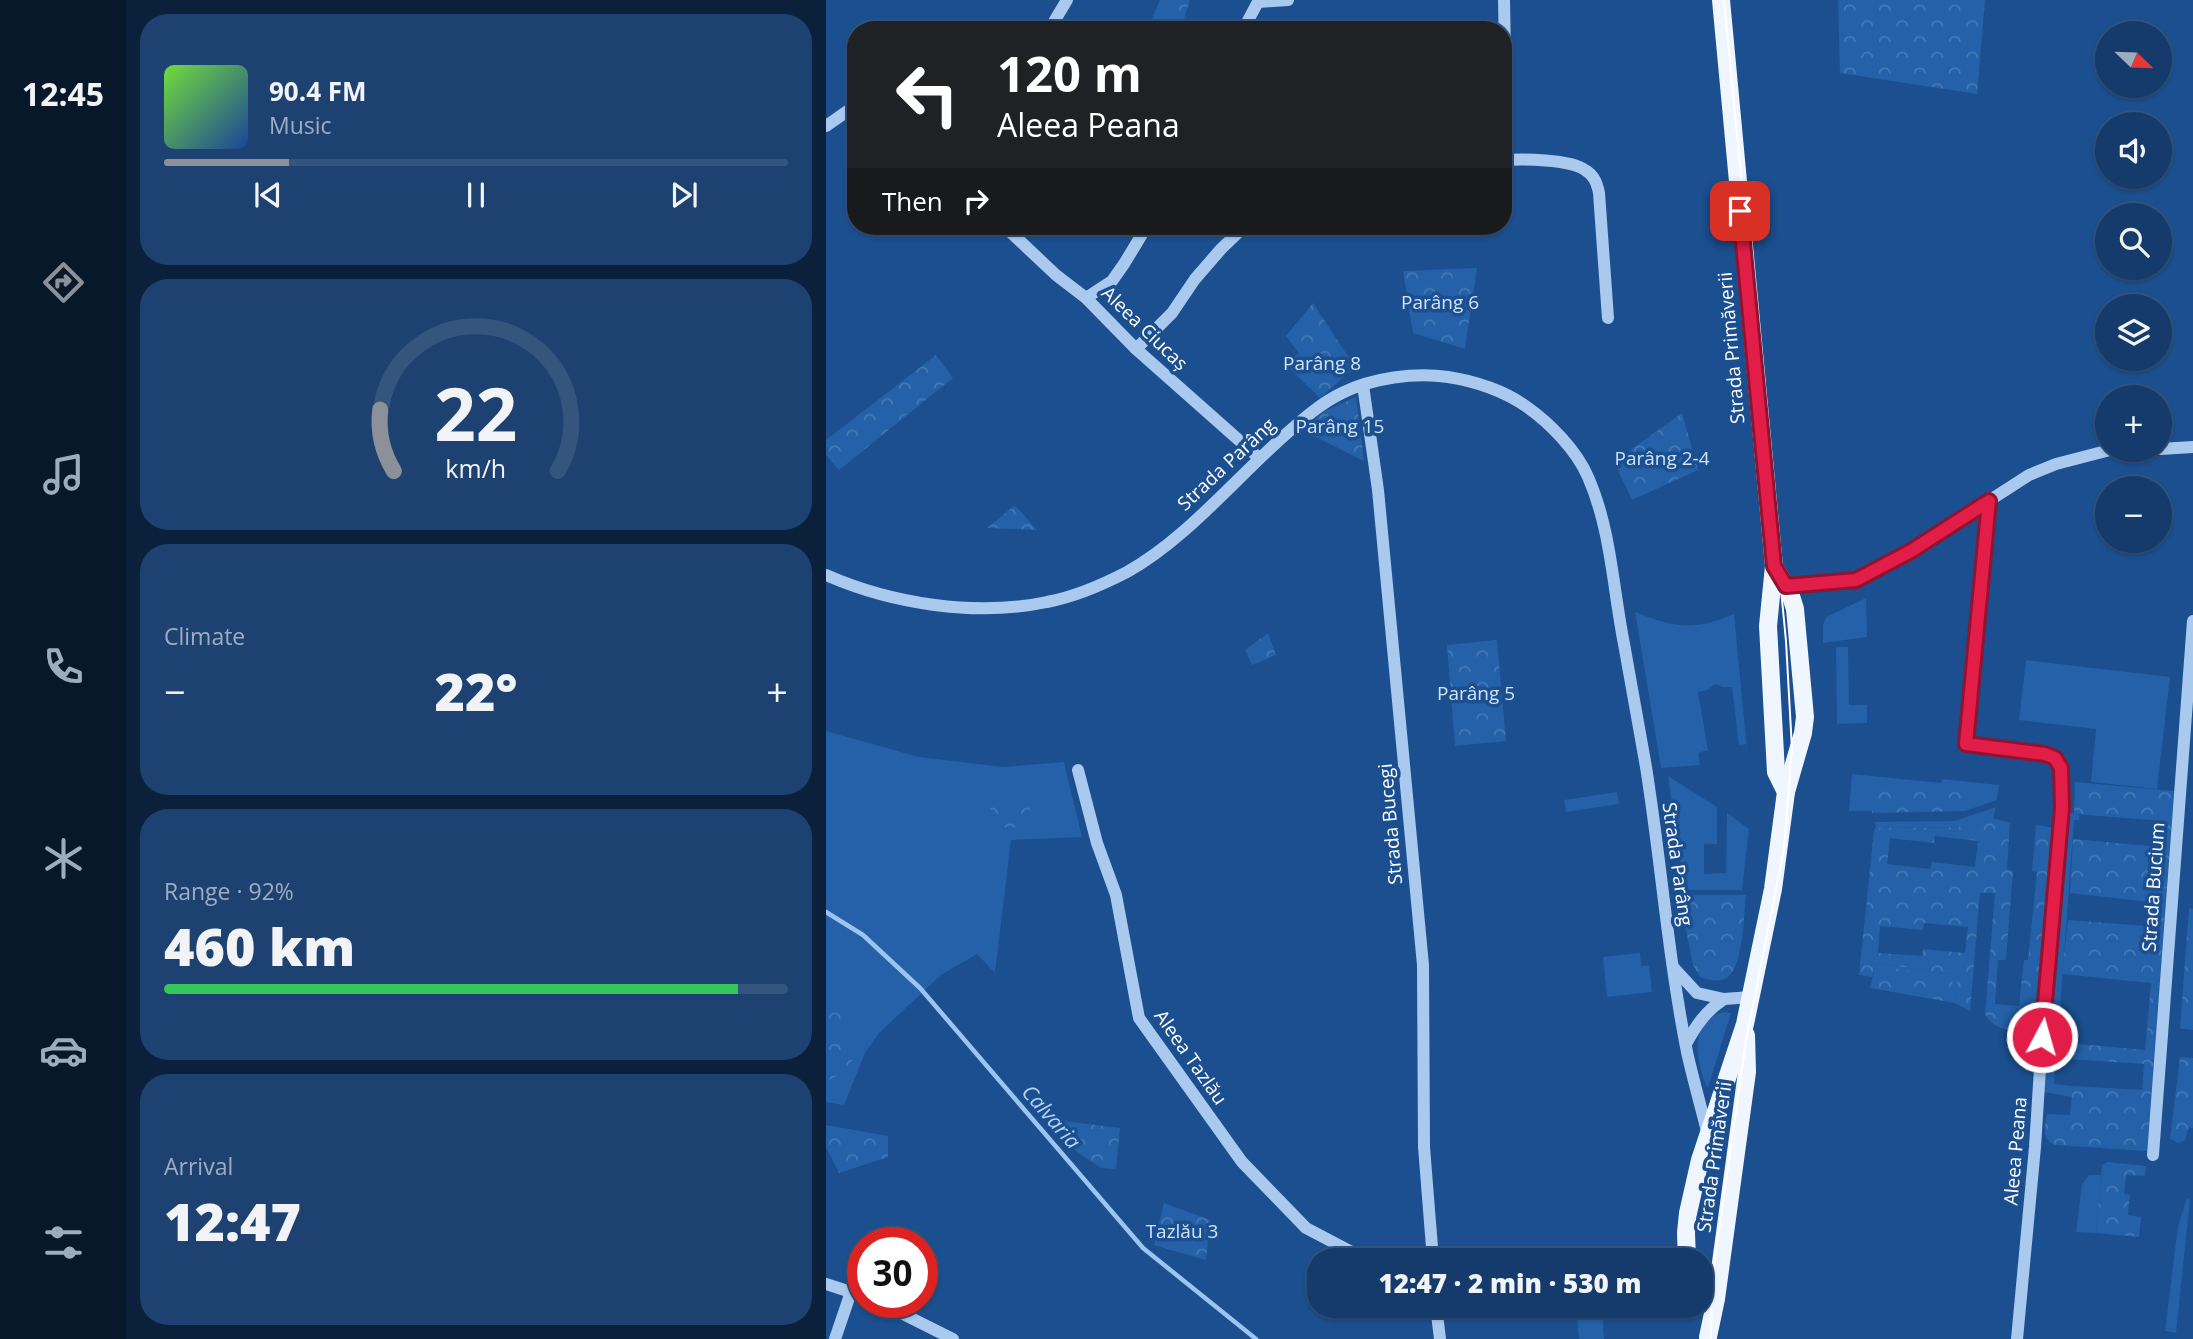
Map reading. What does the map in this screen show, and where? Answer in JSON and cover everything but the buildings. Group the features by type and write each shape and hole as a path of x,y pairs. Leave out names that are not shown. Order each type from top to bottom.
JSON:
{"main road":[{"name":"Strada Primăverii","path":"1721,0 1774,566 1779,587 1768,626 1776,772 1786,792"},
{"name":"Strada Primăverii","path":"1686,1248 1688,1213 1708,1135 1745,1024 1773,889 1786,792 1803,733 1805,717 1797,623 1793,601 1779,587"},
{"name":"Strada Primăverii","path":"1708,1338 1716,1299 1747,1072 1745,1024"},
{"name":"Strada Primăverii","path":"1702,1318 1708,1338"}],"street":[{"path":"1054,21 1067,0"},
{"path":"1248,21 1259,1 1288,0"},
{"path":"1504,0 1504,21"},
{"path":"826,126 847,111"},
{"path":"1512,160 1576,165 1588,172 1597,182 1608,318"},
{"name":"Aleea Ciucaș","path":"1014,235 1259,458"},
{"path":"1086,298 1112,281 1142,235"},
{"path":"1136,349 1172,313 1203,269 1236,235"},
{"name":"Strada Parâng","path":"826,575 881,595 926,603 983,607 1048,602 1088,590 1130,570 1178,535 1259,458 1313,412 1341,393 1395,378 1429,374 1466,380 1512,397 1540,417 1565,443 1586,471 1603,522 1647,769 1686,1044 1708,1135"},
{"name":"Strada Bucegi","path":"1363,385 1378,490 1423,965 1424,1147 1432,1248"},
{"path":"2172,448 2193,447"},
{"path":"1779,587 1856,580 1911,551 2029,475 2056,464 2095,454"},
{"name":"Aleea Peana","path":"1989,501 1966,744 2045,754 2055,758 2061,768 2062,808 2017,1339"},
{"name":"Strada Bucium","path":"2153,1155 2193,621"},
{"name":"Aleea Tazlău","path":"1078,770 1097,843 1116,895 1139,1018 1242,1162 1306,1228 1344,1248"},
{"path":"1673,967 1697,993 1724,999 1751,997"},
{"path":"1686,1044 1697,1024 1712,1007 1724,999"},
{"path":"826,1284 847,1291"},
{"path":"835,1339 847,1314"},
{"path":"911,1318 953,1339"},
{"path":"1437,1318 1440,1339"}],"green space":[{"path":"1160,0 1190,0 1184,19 1180,21 1151,21"},
{"path":"1838,0 1985,0 1977,94 1840,73"},
{"name":"Parâng 6","path":"1477,268 1465,349 1413,333 1403,271"},
{"name":"Parâng 8","path":"1313,303 1355,367 1320,398 1285,364 1299,353 1286,336"},
{"path":"936,355 953,378 839,470 826,455 826,440"},
{"name":"Parâng 15","path":"1356,397 1364,461 1302,430 1325,411"},
{"name":"Parâng 2-4","path":"1682,413 1698,470 1632,500 1614,462"},
{"path":"1015,505 1037,530 987,528"},
{"path":"1866,598 1867,637 1823,643 1826,617"},
{"path":"1635,612 1684,625 1707,623 1734,614 1748,761 1746,744 1739,745 1732,687 1715,684 1698,692 1708,750 1698,753 1700,765 1661,768"},
{"path":"1268,633 1276,655 1252,665 1245,650"},
{"name":"Parâng 5","path":"1497,640 1506,741 1455,746 1447,645"},
{"path":"1836,647 1848,647 1849,705 1867,705 1867,723 1837,724"},
{"path":"2026,660 2170,677 2157,789 2091,782 2096,729 2019,720"},
{"path":"826,731 919,757 1003,767 1064,762 1082,837 1011,840 995,973 977,954 941,975 879,1033 865,1053 844,1105 826,1102"},
{"path":"1852,774 1941,783 1942,779 1999,785 1997,800 1965,811 1849,811"},
{"path":"1668,776 1717,807 1717,844 1704,844 1704,874 1726,873 1727,813 1749,829 1742,890 1684,890"},
{"path":"1874,781 1967,793 1965,811 1872,813"},
{"path":"2075,782 2174,791 2147,1151 2055,1145 2045,1136 2047,1114 2070,1115 2073,1086 2142,1090 2144,1064 2055,1058 2057,1042 2145,1050 2151,983 2062,974 2068,920 2159,927 2160,903 2070,893 2073,839 2160,847 2164,821 2074,814"},
{"path":"1617,792 1619,804 1566,812 1564,800"},
{"path":"990,800 1030,802 1031,828 991,827"},
{"path":"1996,807 1993,818 1976,827 1876,828 1875,822 1954,821"},
{"path":"2070,813 2079,815 2079,820 2074,820 2059,1023 2051,1027 2049,1020"},
{"path":"1993,818 2010,823 2007,869 2013,871 2006,960 1998,960 1995,1004 2019,1006 2024,960 2028,960 2037,872 2032,871 2036,825 2056,828 2036,1021 2024,1029 2001,1028 1994,1025 1985,1014 1995,893 1980,893 1970,1011 1955,1003 1957,975 1876,963 1872,977 1859,975 1874,830 1976,827","holes":["1935,836 1978,841 1975,867 1932,862 1930,869 1887,864 1890,838 1934,843","1924,923 1968,927 1965,953 1923,949 1922,956 1878,953 1880,926 1923,930"]},
{"path":"1679,895 1746,895 1740,951 1733,971 1725,979 1710,980 1700,977 1693,965"},
{"path":"2189,908 2193,909 2193,1030 2180,1028"},
{"path":"1640,953 1641,966 1649,966 1652,992 1607,997 1603,957"},
{"path":"1876,963 1958,975 1955,1003 1870,988"},
{"path":"1877,965 1953,979 1950,1002 1873,988"},
{"path":"826,992 830,1005 851,1008 854,1011 846,1037 852,1065 850,1070 829,1080 826,1080"},
{"path":"1722,1012 1731,1013 1708,1088 1699,1062 1698,1039 1703,1026"},
{"path":"2048,1042 2057,1042 2054,1084 2073,1086 2072,1097 2044,1092 2045,1047"},
{"path":"2180,1057 2193,1058 2193,1128 2189,1127 2185,1141 2178,1143 2170,1139"},
{"path":"1063,1121 1120,1128 1116,1169 1101,1168 1063,1142"},
{"path":"826,1125 888,1136 888,1157 839,1173 826,1147"},
{"path":"2107,1162 2146,1166 2145,1176 2126,1175 2124,1194 2130,1195 2128,1215 2141,1217 2139,1237 2096,1233 2102,1165"},
{"path":"2089,1175 2101,1175 2096,1233 2076,1232 2082,1184"},
{"path":"2187,1198 2190,1199 2176,1333 2165,1331 2178,1226"},
{"name":"Tazlău 3","path":"1164,1203 1210,1220 1206,1260 1154,1245"},
{"path":"1577,1318 1603,1318 1604,1339 1579,1339"}],"waterway":[{"name":"Calvaria","path":"826,912 863,935 920,988 1143,1248 1256,1339"}],"tram line":[{"path":"1711,1339 1712,1279 1746,1040 1784,849 1792,749 1786,641 1724,0"}],"route":[{"path":"1740,211 1774,566 1786,586 1856,580 1888,565 1989,501 1966,744 2045,754 2055,758 2061,768 2062,808 2042,1037"}]}
